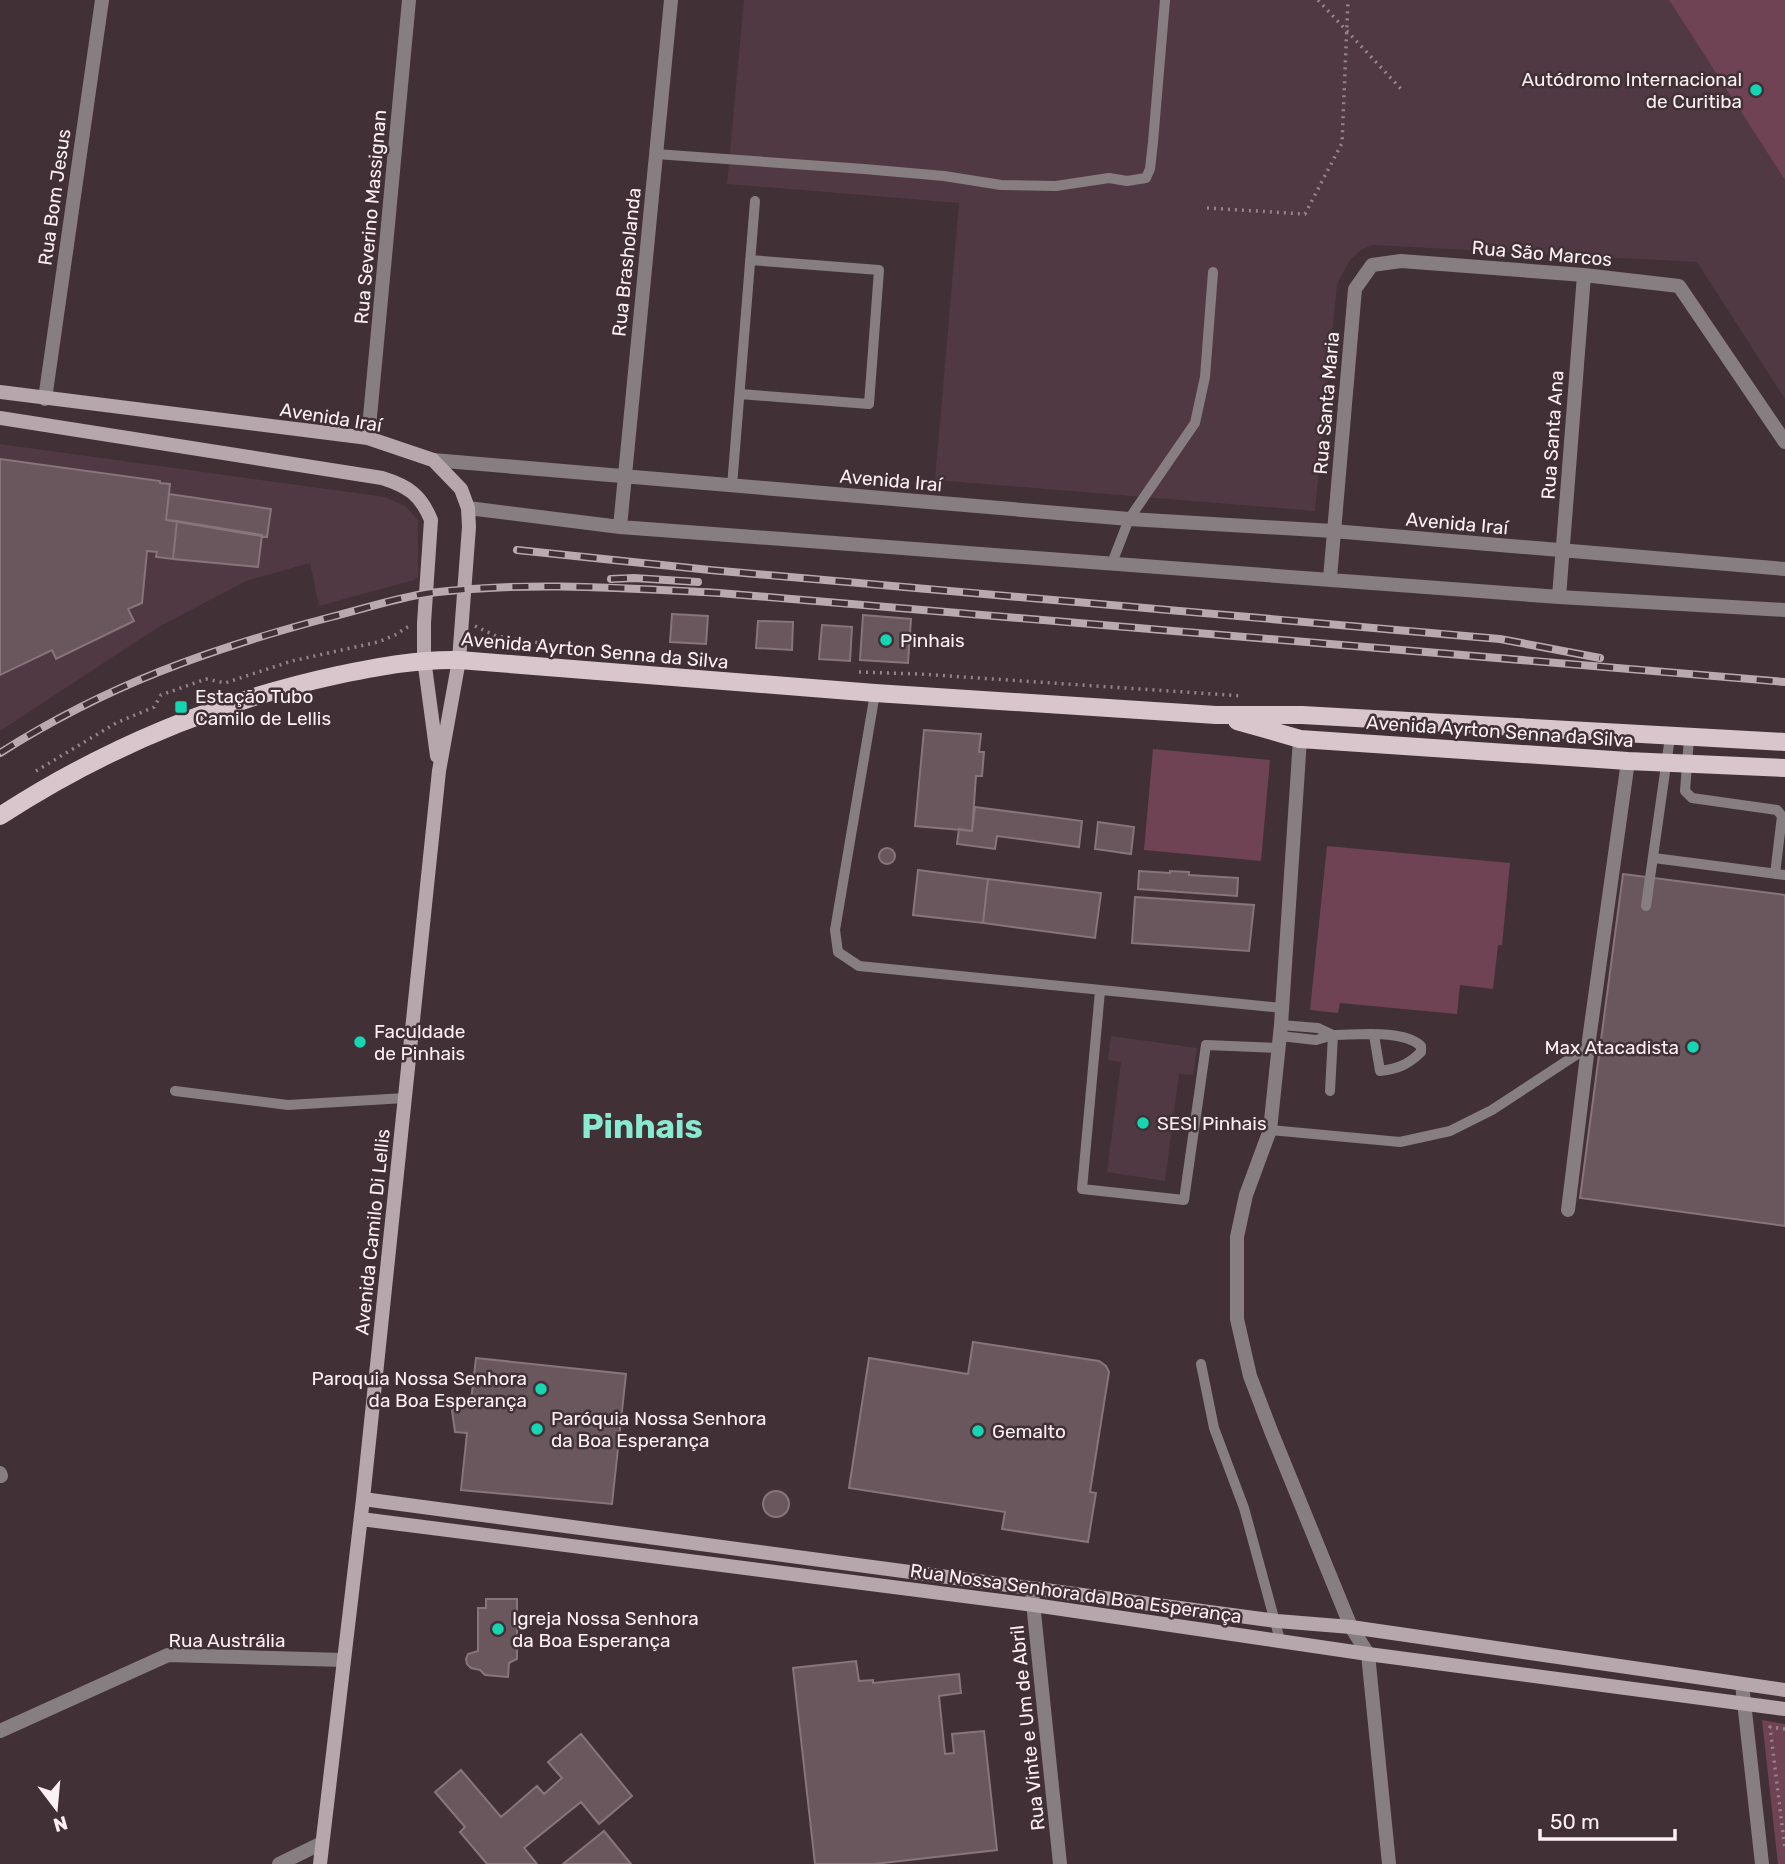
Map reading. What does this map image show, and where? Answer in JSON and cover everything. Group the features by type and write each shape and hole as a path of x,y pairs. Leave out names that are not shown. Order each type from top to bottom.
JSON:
{"main road":[{"name":"Avenida Ayrton Senna da Silva","path":"0,816 52,782 119,749 236,703 298,684 424,659 875,693 1216,715 1303,715 1785,742"},
{"name":"Avenida Ayrton Senna da Silva","path":"1216,715 1300,739 1628,761 1785,768"}],"street":[{"name":"Rua Bom Jesus","path":"45,399 102,0"},
{"name":"Rua Severino Massignan","path":"368,438 410,0"},
{"name":"Rua Brasholanda","path":"620,527 671,0"},
{"name":"Rua São Marcos","path":"1401,261 1584,275 1679,286 1785,442"},
{"name":"Rua Santa Maria","path":"1330,578 1355,289 1372,265 1401,261"},
{"name":"Rua Santa Ana","path":"1559,597 1584,275"},
{"name":"Avenida Iraí","path":"0,392 368,438 433,460 1129,519 1333,531 1785,569"},
{"name":"Avenida Camilo Di Lellis","path":"0,418 382,478 413,492 425,504 431,520 424,659 439,771"},
{"path":"433,460 461,489 468,508 620,527 1559,597 1785,610"},
{"name":"Avenida Camilo Di Lellis","path":"320,1864 361,1519 439,771 459,660 469,527 468,508"},
{"path":"1300,739 1280,1036 1270,1130 1246,1195 1237,1237 1237,1319 1250,1376 1351,1627 1367,1654 1389,1864"},
{"path":"1568,1210 1628,761"},
{"name":"Rua Nossa Senhora da Boa Esperança","path":"363,1499 1277,1621 1351,1627 1785,1690"},
{"name":"Rua Nossa Senhora da Boa Esperança","path":"361,1519 1034,1605 1367,1654 1785,1709"},
{"name":"Rua Vinte e Um de Abril","path":"1031,1588 1060,1864"},
{"name":"Rua Austrália","path":"0,1731 168,1655 344,1660"},
{"path":"1742,1685 1762,1864"},
{"path":"279,1864 322,1843"}],"lane":[{"path":"656,154 944,176 1001,185 1056,186 1109,178 1127,181 1146,178 1152,156 1165,0"},
{"path":"732,486 755,201"},
{"path":"740,394 869,404 879,270 750,260"},
{"path":"1112,563 1129,519 1195,423 1205,377 1213,272"},
{"path":"875,693 835,930 838,952 859,966 1282,1008"},
{"path":"1654,858 1780,875 1780,813 1777,810 1692,798 1685,791 1670,737"},
{"path":"1646,906 1654,858 1677,763 1689,738"},
{"path":"1100,991 1082,1189 1184,1200 1206,1045 1280,1036 1318,1028 1333,1035 1374,1035 1398,1035 1414,1040 1421,1046 1421,1052 1411,1063 1380,1071 1374,1035"},
{"path":"1330,1091 1333,1035"},
{"path":"1270,1130 1400,1142 1450,1131 1492,1110 1588,1047"},
{"path":"175,1091 288,1105 405,1098"},
{"path":"1201,1364 1214,1428 1244,1508 1277,1621 1280,1640"}],"path":[{"path":"1318,0 1402,90"},
{"path":"1207,208 1305,214 1342,143 1348,0"},
{"path":"407,626 424,623"},
{"path":"461,624 478,627 496,636 605,653"},
{"path":"850,672 920,674 1253,696"},
{"path":"1785,1729 1770,1727 1785,1850"}],"shaded area":[{"path":"744,0 1669,0 1785,180 1785,399 1697,262 1372,245 1350,260 1337,284 1315,511 935,480 959,203 727,184"},
{"name":"Autódromo Internacional de Curitiba","path":"1669,0 1785,0 1785,180"},
{"path":"0,444 385,497 405,506 418,520 418,577 319,606 310,563 246,581 157,628 0,731"},
{"path":"1153,749 1270,760 1261,861 1144,850"},
{"path":"1327,846 1510,863 1502,945 1498,945 1493,989 1460,985 1457,1014 1340,1003 1338,1013 1310,1010"},
{"name":"SESI Pinhais","path":"1111,1036 1197,1048 1193,1075 1179,1074 1165,1181 1107,1172 1121,1062 1108,1060"},
{"path":"1762,1720 1785,1724 1785,1864 1778,1864"}],"building":[{"path":"0,459 170,484 166,520 177,521 173,559 156,557 157,552 147,551 142,603 128,609 134,621 56,659 52,650 0,675"},
{"path":"169,494 271,509 267,537 166,520"},
{"path":"177,521 262,535 258,567 173,559"},
{"path":"672,614 708,616 706,644 670,642"},
{"name":"Pinhais","path":"863,615 911,619 908,663 860,660"},
{"path":"758,621 793,622 792,650 756,648"},
{"path":"822,625 852,627 850,661 819,659"},
{"path":"924,730 981,734 979,752 984,752 982,776 976,776 972,831 915,826"},
{"path":"975,807 1082,821 1079,847 997,836 995,849 957,844 959,829 972,831"},
{"path":"1098,822 1134,827 1131,854 1095,849"},
{"path":"887,848 893,850 893,862 887,864 881,862 879,856 881,850"},
{"path":"918,870 988,879 983,923 913,915"},
{"path":"1139,871 1189,872 1189,875 1238,878 1237,896 1138,889"},
{"name":"Max Atacadista","path":"1623,874 1785,895 1785,1226 1580,1198"},
{"path":"988,879 1101,893 1095,938 983,923"},
{"path":"1135,897 1254,905 1249,951 1132,943"},
{"name":"Gemalto","path":"973,1342 1099,1361 1106,1366 1109,1372 1090,1492 1096,1493 1088,1542 1002,1529 1005,1512 849,1488 869,1358 968,1374"},
{"name":"Paróquia Nossa Senhora da Boa Esperança","path":"476,1358 626,1374 612,1504 461,1490 467,1433 455,1432 452,1411 458,1400 471,1401"},
{"path":"776,1491 785,1495 789,1504 785,1513 776,1517 767,1513 763,1504 767,1495"},
{"name":"Igreja Nossa Senhora da Boa Esperança","path":"486,1599 517,1599 517,1659 509,1663 508,1677 485,1675 467,1664 468,1654 478,1651 478,1608 486,1608"},
{"path":"856,1661 859,1681 873,1680 873,1683 959,1674 961,1693 939,1696 945,1754 954,1753 952,1734 984,1731 997,1850 874,1864 815,1864 793,1668"},
{"path":"581,1734 632,1796 599,1824 581,1802 524,1848 537,1864 487,1864 460,1832 465,1827 435,1792 461,1770 501,1817 537,1786 544,1794 562,1778 548,1762"},
{"path":"604,1831 631,1864 563,1864"}],"railway":[{"path":"517,550 710,570 1500,639 1600,658"},
{"path":"611,579 698,582"},
{"path":"0,753 40,729 120,689 160,671 243,642 404,598 429,593 501,587 719,593 1785,682"}],"place":[{"name":"Autódromo Internacional de Curitiba","path":"1756,90"},
{"name":"Pinhais","path":"886,640"},
{"name":"Estação Tubo Camilo de Lellis","path":"181,707"},
{"name":"Faculdade de Pinhais","path":"360,1042"},
{"name":"Max Atacadista","path":"1693,1047"},
{"name":"SESI Pinhais","path":"1143,1123"},
{"name":"Paroquia Nossa Senhora da Boa Esperança","path":"541,1389"},
{"name":"Paróquia Nossa Senhora da Boa Esperança","path":"537,1429"},
{"name":"Gemalto","path":"978,1431"},
{"name":"Igreja Nossa Senhora da Boa Esperança","path":"498,1629"}],"district":[{"name":"Pinhais","path":"642,1126"}]}
